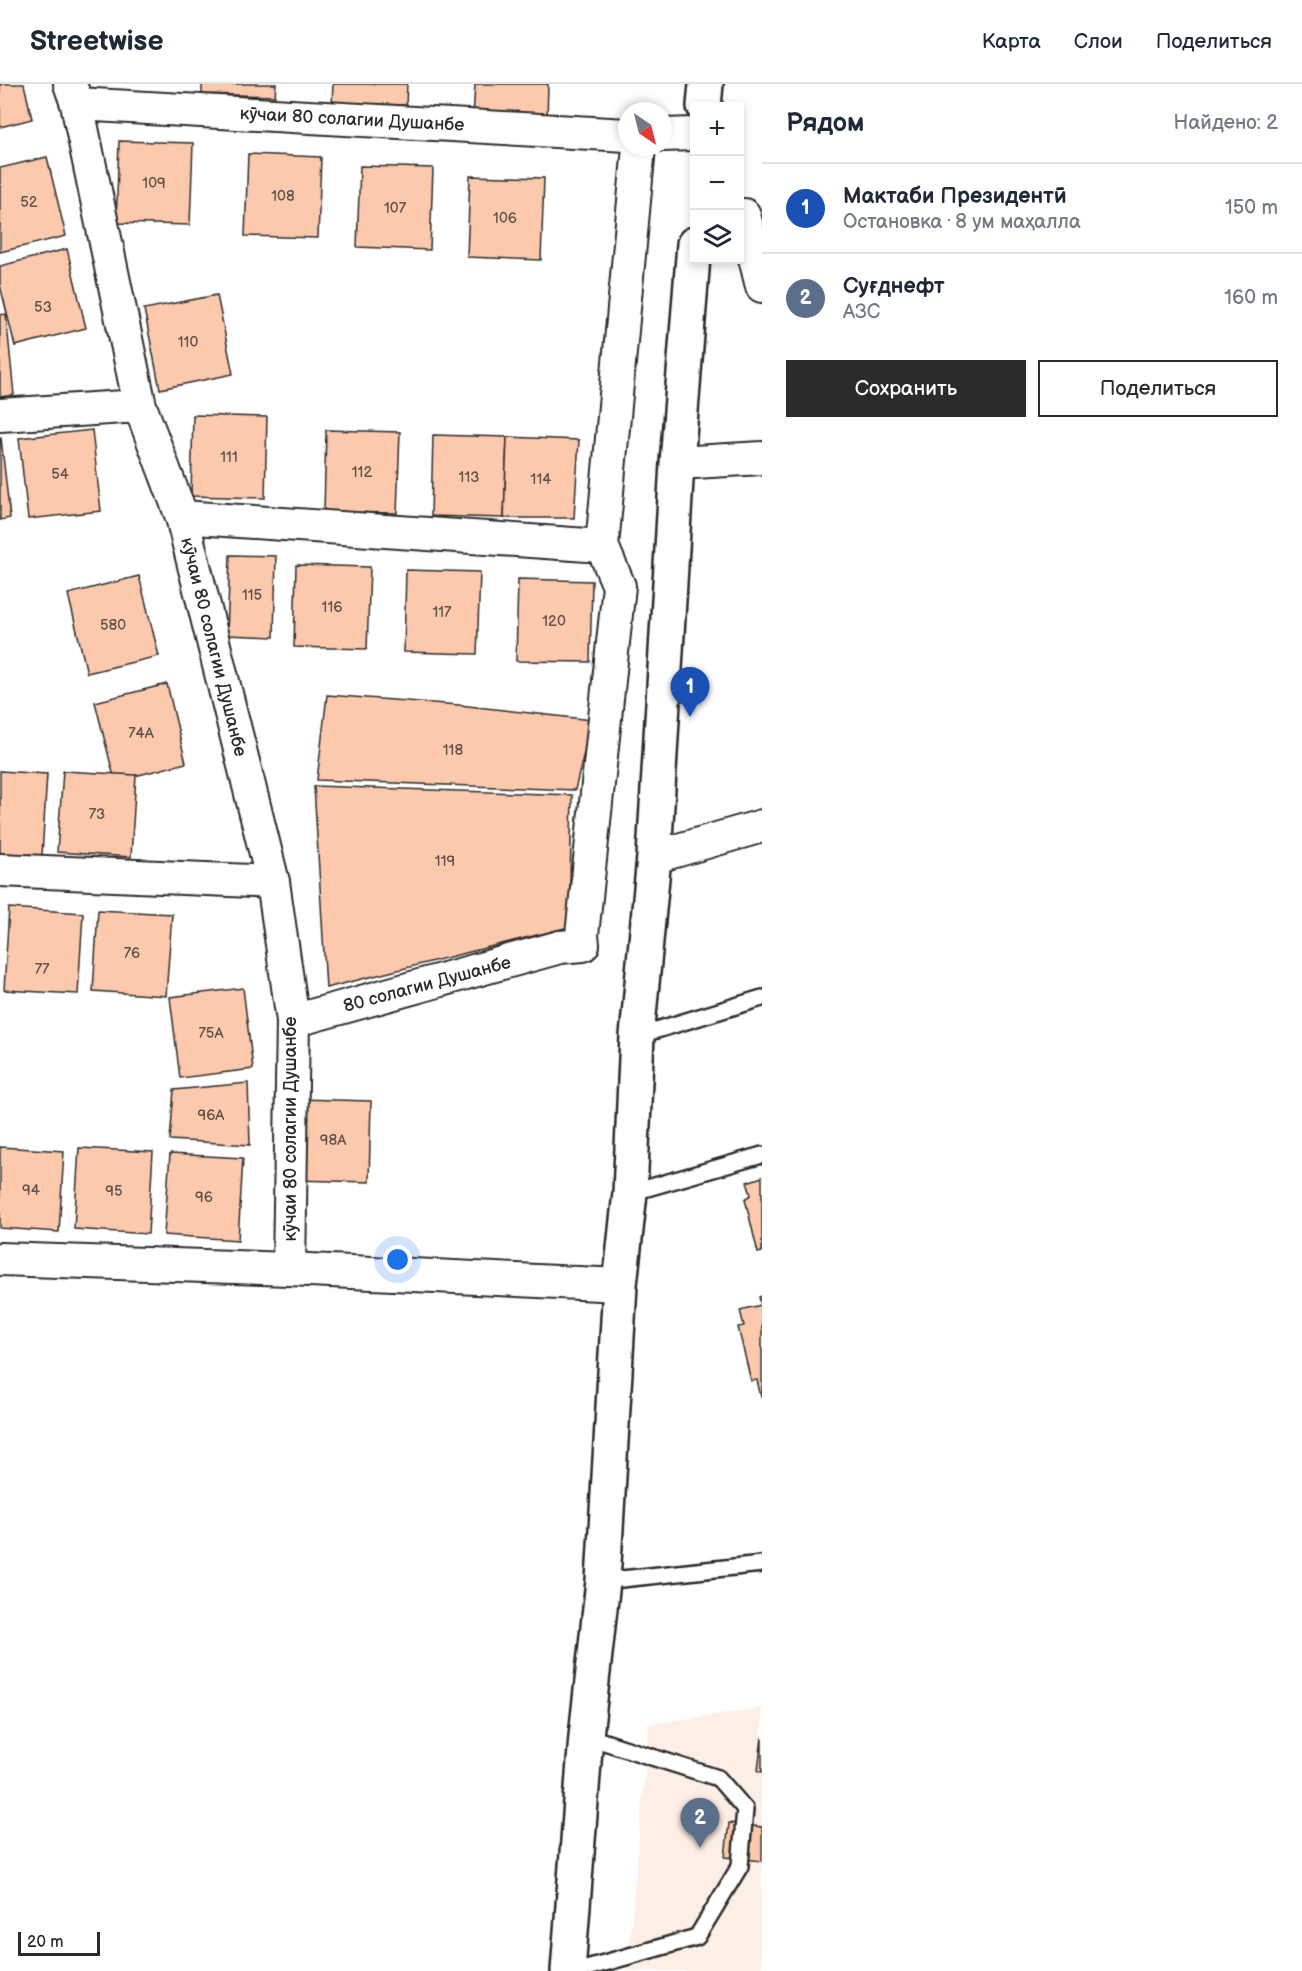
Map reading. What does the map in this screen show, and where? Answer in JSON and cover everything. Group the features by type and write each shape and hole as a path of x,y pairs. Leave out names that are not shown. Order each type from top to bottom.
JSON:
{"main road":[{"path":"704,102 706,84"},
{"path":"568,1971 586,1736 603,1581 620,1285 630,1193 637,1035 654,857 677,463 692,264"}],"street":[{"name":"кӯчаи 80 солагии Душанбе","path":"289,1269 293,1021 273,882 182,517 140,406 74,94 618,134"},
{"path":"672,135 690,134"},
{"path":"602,546 638,156"},
{"path":"748,214 762,286"},
{"path":"0,415 140,406"},
{"path":"677,463 762,458"},
{"name":"кӯчаи 80 солагии Душанбе","path":"182,517 602,546"},
{"name":"80 солагии Душанбе","path":"293,1021 560,947 583,945 582,935 619,586 602,546"},
{"path":"654,857 762,826"},
{"path":"0,870 273,882"},
{"name":"кӯчаи 80 солагии Душанбе","path":"0,1259 289,1269 620,1285"}],"lane":[{"path":"637,1035 762,998"},
{"path":"630,1193 762,1155"},
{"path":"603,1581 762,1564"},
{"path":"576,1971 697,1936 740,1866 745,1809 718,1778 586,1736"}],"shaded area":[{"path":"762,1708 762,1971 627,1971 649,1724"}],"building":[{"path":"0,84 24,84 32,119 0,127"},
{"path":"202,84 276,84 275,96 202,94"},
{"path":"333,84 407,84 406,105 332,103"},
{"path":"475,84 548,84 547,120 473,118"},
{"path":"119,141 193,143 190,225 116,223"},
{"path":"248,154 321,157 318,238 245,236"},
{"path":"47,157 66,236 0,252 0,168"},
{"path":"360,166 433,168 430,250 357,247"},
{"path":"470,176 544,178 541,260 467,257"},
{"path":"67,249 86,328 15,346 0,285 0,266"},
{"path":"217,295 233,374 160,389 144,309"},
{"path":"6,314 14,395 0,397 0,315"},
{"path":"193,415 267,417 265,498 191,496"},
{"path":"92,430 101,511 28,519 19,438"},
{"path":"326,430 400,432 397,513 324,512"},
{"path":"433,435 507,437 504,518 431,516"},
{"path":"507,437 579,440 574,518 504,518"},
{"path":"0,438 10,518 0,520"},
{"path":"230,555 276,556 274,637 227,635"},
{"path":"296,565 370,567 367,649 294,647"},
{"path":"406,570 480,572 477,654 404,652"},
{"path":"139,576 159,656 87,673 68,594"},
{"path":"518,579 592,581 590,662 516,661"},
{"path":"167,684 186,763 115,781 95,702"},
{"path":"327,695 459,705 592,720 575,790 317,780"},
{"path":"0,771 47,774 42,855 0,853"},
{"path":"63,771 136,775 131,857 57,852"},
{"path":"314,786 572,795 569,927 326,988"},
{"path":"9,908 83,913 78,994 4,990"},
{"path":"98,910 172,914 166,996 93,991"},
{"path":"243,988 253,1069 180,1078 170,997"},
{"path":"248,1083 250,1145 170,1140 174,1090"},
{"path":"298,1099 371,1101 369,1182 295,1180"},
{"path":"0,1147 64,1151 59,1232 0,1228"},
{"path":"79,1148 153,1152 148,1234 74,1229"},
{"path":"170,1154 243,1158 238,1240 164,1235"},
{"path":"762,1177 762,1252 758,1253 745,1199 751,1195 747,1182"},
{"path":"762,1296 761,1397 757,1380 751,1381 738,1327 744,1326 740,1310 761,1305 759,1297"},
{"path":"762,1737 762,1772 758,1771"},
{"path":"729,1823 762,1827 762,1861 725,1857"}],"place":[{"name":"Мактаби Президентӣ","path":"690,717"},
{"name":"Суғднефт","path":"700,1848"}]}
